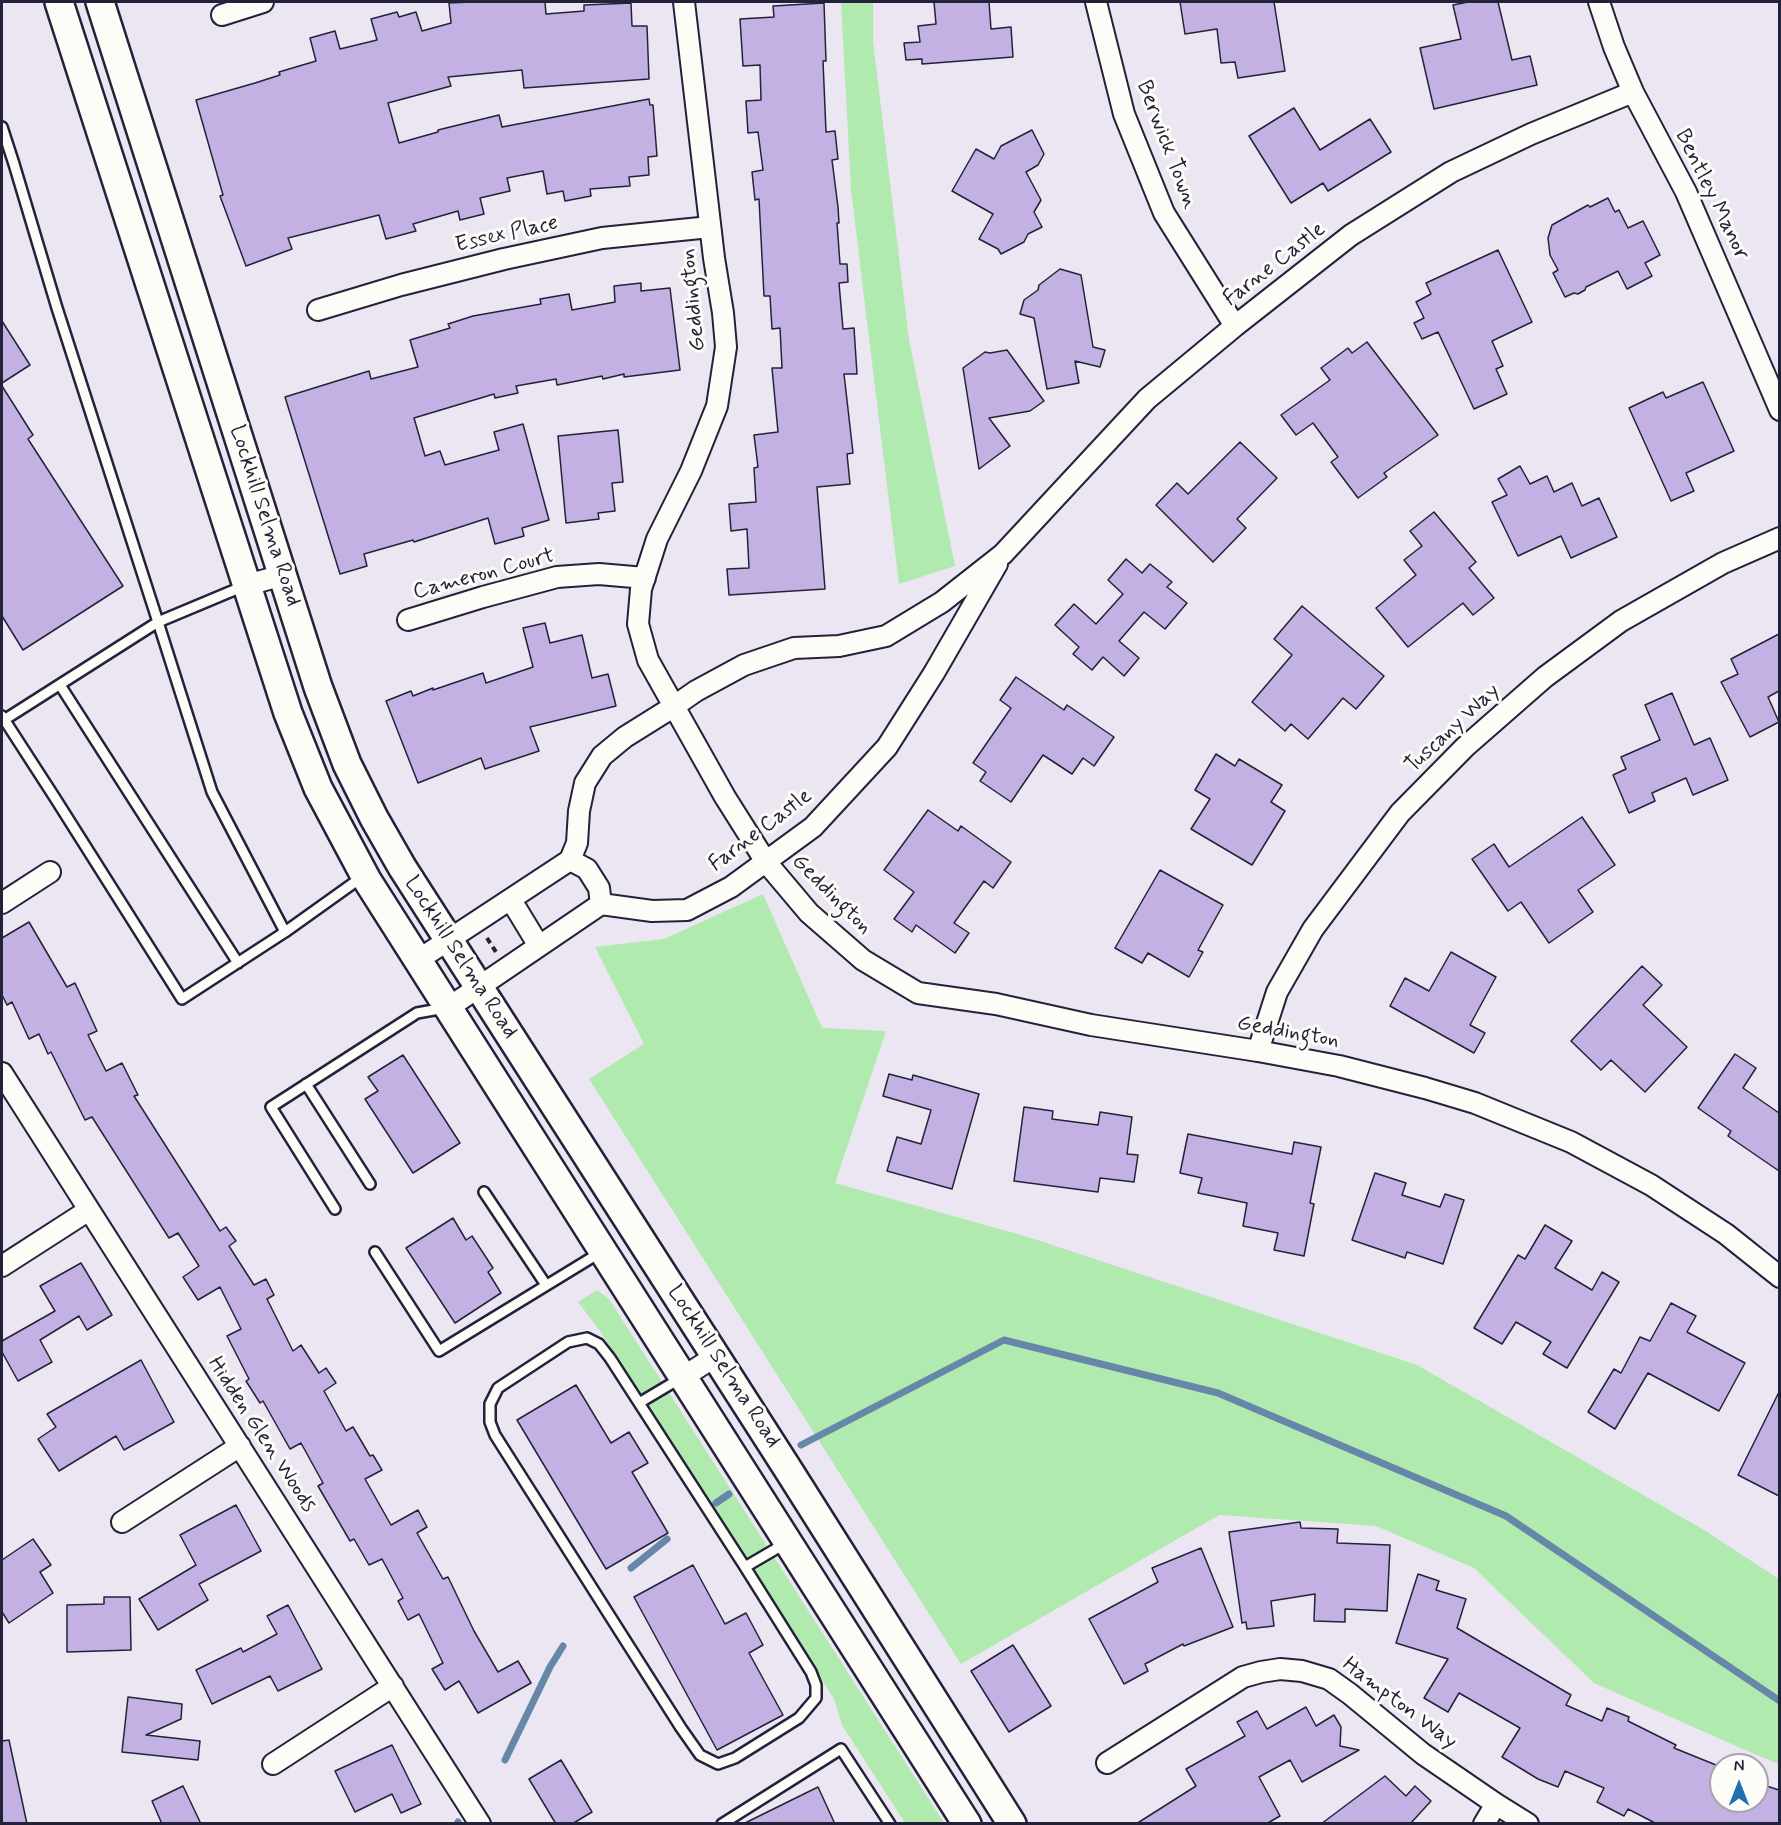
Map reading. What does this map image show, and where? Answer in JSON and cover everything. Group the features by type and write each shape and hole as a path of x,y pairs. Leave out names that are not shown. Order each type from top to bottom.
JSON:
{"main road":[{"name":"Lockhill Selma Road","path":"58,2 288,713 318,788 364,875 967,1824"},
{"name":"Lockhill Selma Road","path":"100,2 318,687 347,764 374,818 402,867 716,1356 1012,1824"}],"street":[{"path":"222,15 263,2"},
{"name":"Geddington","path":"684,2 726,348 717,406 691,471 657,539 642,589 638,624 648,660 725,797 766,862 808,913 863,960 918,993 996,1004 1090,1025 1339,1066 1475,1103 1571,1142 1651,1185 1726,1234 1779,1277"},
{"name":"Berwick Town","path":"1096,2 1124,114 1164,213 1235,326"},
{"name":"Bentley Manor","path":"1599,2 1614,47 1633,92 1686,192 1779,410"},
{"name":"Farne Castle","path":"570,860 578,843 579,811 585,783 602,756 625,737 696,691 744,665 795,648 839,646 886,636 942,602 1003,554 1147,399 1235,326 1351,236 1451,172 1531,134 1633,92"},
{"name":"Essex Place","path":"318,310 401,285 602,238 710,227"},
{"name":"Tuscany Way","path":"1258,1051 1278,992 1313,929 1400,813 1465,747 1545,677 1621,621 1715,567 1779,538"},
{"name":"Farne Castle","path":"601,904 652,911 687,910 731,887 813,827 887,747 934,673 1003,554"},
{"name":"Cameron Court","path":"408,620 557,577 599,574 645,578"},
{"path":"247,585 283,575"},
{"path":"418,960 570,860 587,869 599,888 601,904 448,1008"},
{"path":"2,903 50,872"},
{"path":"511,900 539,946"},
{"name":"Hidden Glen Woods","path":"2,1073 480,1824"},
{"path":"2,1266 89,1210"},
{"path":"683,1377 716,1356"},
{"path":"122,1522 240,1446"},
{"name":"Hampton Way","path":"1107,1762 1243,1677 1280,1670 1302,1671 1329,1679 1424,1754 1528,1824"},
{"path":"273,1764 393,1686"},
{"path":"1484,1824 1496,1804"}],"lane":[{"path":"2,127 57,308 212,792 285,932"},
{"path":"247,585 159,622 3,718 182,999 285,932 364,875"},
{"path":"60,685 238,963"},
{"path":"336,1209 271,1107 417,1012 448,1008"},
{"path":"306,1084 370,1184"},
{"path":"484,1192 546,1285"},
{"path":"375,1252 439,1351 603,1251"},
{"path":"587,1338 599,1344 745,1567 812,1672 816,1685 816,1698 799,1718 735,1758 718,1764 700,1755 681,1728 495,1435 490,1422 490,1404 498,1388 568,1342 587,1338"},
{"path":"639,1403 683,1377"},
{"path":"745,1567 788,1542"},
{"path":"722,1824 841,1749 890,1824"}],"path":[{"path":"485,935 498,954"}],"green space":[{"path":"841,2 873,2 873,41 909,340 955,566 899,584 851,190"},
{"path":"763,894 822,1028 886,1031 835,1183 1028,1237 1417,1365 1704,1530 1779,1579 1779,1764 1769,1760 1769,1753 1752,1753 1594,1683 1474,1568 1376,1526 1219,1515 961,1664 589,1079 644,1044 595,947 664,939"},
{"path":"597,1290 609,1299 944,1823 905,1823 842,1725 834,1699 600,1331 578,1302"}],"building":[{"path":"545,2 546,14 584,11 584,5 631,3 632,26 647,26 649,79 524,88 522,70 448,77 451,86 388,103 399,143 438,132 438,130 499,115 502,127 649,99 650,105 653,105 657,156 648,157 649,175 629,177 630,186 590,189 591,196 565,201 563,191 547,194 543,171 507,178 510,191 480,198 484,214 460,220 458,211 413,224 416,231 386,239 379,215 288,238 292,249 246,266 220,196 223,195 196,100 280,75 279,72 316,61 310,38 335,31 340,49 377,40 371,19 397,12 399,17 416,12 422,31 451,23 449,3"},
{"path":"934,2 989,2 991,29 1011,27 1013,57 922,64 922,59 906,60 904,43 920,42 918,26 936,24"},
{"path":"1180,2 1274,2 1285,71 1238,78 1235,62 1221,63 1217,29 1185,34"},
{"path":"1468,2 1498,2 1512,60 1530,56 1537,85 1434,109 1420,48 1461,39 1453,5"},
{"path":"824,3 826,61 823,61 826,132 835,131 838,159 832,160 838,207 840,264 847,264 848,282 839,283 843,329 854,328 857,374 844,374 853,453 847,454 850,484 817,487 825,589 729,595 727,569 749,568 747,529 731,531 729,504 756,502 754,468 758,467 754,435 778,432 772,368 782,368 780,328 772,329 770,296 764,296 759,199 755,200 752,172 763,170 758,132 748,133 746,101 761,100 760,65 743,66 740,19 774,17 773,6"},
{"path":"1294,108 1320,150 1370,119 1391,152 1328,191 1323,183 1291,203 1249,136"},
{"path":"1032,130 1044,154 1038,165 1026,172 1041,200 1034,212 1042,227 1028,234 1024,242 1001,254 998,249 979,239 993,214 952,191 976,149 994,159 1001,146"},
{"path":"1608,198 1615,212 1619,210 1628,228 1643,221 1660,255 1645,263 1652,276 1627,289 1618,271 1586,287 1578,294 1574,293 1565,297 1553,273 1558,270 1550,255 1548,238 1552,225 1588,205 1590,207"},
{"path":"1498,250 1532,322 1492,341 1503,366 1496,369 1507,394 1474,409 1438,332 1422,339 1414,323 1424,318 1416,302 1431,294 1426,283"},
{"path":"1060,269 1081,275 1093,347 1105,350 1100,367 1075,361 1079,383 1047,389 1034,318 1020,314 1024,300"},
{"path":"641,283 641,291 670,288 680,370 624,377 624,374 603,379 602,376 557,385 556,379 516,386 518,393 495,398 494,394 414,418 425,456 440,451 445,465 499,450 494,432 523,424 549,520 522,528 524,536 495,544 488,518 414,542 413,540 364,554 367,566 340,574 285,397 369,371 371,379 418,367 410,340 450,328 448,324 473,316 541,304 540,299 569,294 572,310 615,302 614,286"},
{"path":"2,321 30,365 2,383"},
{"path":"1367,342 1438,435 1384,473 1387,477 1358,498 1331,462 1338,457 1313,423 1296,435 1281,415 1330,380 1321,368 1348,348 1352,353"},
{"path":"1007,350 1044,401 1030,411 989,418 1010,446 979,469 963,368 985,352"},
{"path":"1703,382 1734,451 1686,473 1694,491 1671,501 1629,408 1663,392 1666,398"},
{"path":"2,386 33,435 28,439 123,586 23,650 2,616"},
{"path":"618,430 623,482 612,483 615,511 598,513 599,519 566,523 558,436"},
{"path":"1240,442 1277,478 1237,519 1246,528 1213,562 1156,505 1177,483 1188,494"},
{"path":"1520,466 1530,484 1547,476 1554,492 1572,483 1582,506 1599,498 1617,537 1571,558 1561,536 1518,556 1492,502 1507,495 1498,479"},
{"path":"1434,512 1476,562 1469,568 1494,598 1473,615 1463,603 1408,647 1376,608 1416,575 1404,560 1422,546 1410,531"},
{"path":"1126,559 1142,573 1150,564 1172,582 1167,587 1187,603 1165,629 1144,612 1119,641 1139,658 1124,676 1103,657 1092,670 1073,654 1079,647 1055,625 1074,604 1096,624 1123,594 1108,580"},
{"path":"1302,606 1384,676 1356,709 1343,698 1308,739 1291,724 1285,731 1252,702 1292,655 1274,639"},
{"path":"545,623 550,643 582,635 592,678 608,674 616,706 530,727 539,751 485,769 481,758 418,783 386,701 411,691 413,696 483,673 486,683 533,667 523,628"},
{"path":"1779,634 1779,691 1768,697 1779,722 1750,737 1721,682 1738,674 1731,659"},
{"path":"1016,677 1064,710 1067,705 1114,737 1094,766 1083,758 1072,774 1043,755 1011,802 980,781 986,772 973,763 1011,708 1000,700"},
{"path":"1672,693 1694,745 1710,738 1728,780 1693,795 1686,778 1652,793 1655,801 1629,813 1613,775 1626,769 1621,757 1660,740 1645,705"},
{"path":"1216,754 1235,766 1239,759 1282,785 1271,802 1285,811 1252,865 1191,829 1210,799 1195,790"},
{"path":"928,810 958,831 961,826 1011,862 993,888 984,881 954,923 969,933 955,953 916,925 912,932 894,919 914,892 884,870"},
{"path":"1582,817 1615,865 1578,890 1593,912 1549,943 1521,902 1508,911 1472,859 1494,844 1509,867"},
{"path":"1160,870 1223,905 1198,950 1203,952 1189,977 1148,953 1142,963 1115,948"},
{"path":"29,922 67,987 75,983 97,1031 88,1035 106,1071 122,1063 138,1095 134,1096 220,1231 226,1227 236,1241 229,1246 254,1285 266,1279 274,1295 267,1299 293,1351 301,1345 319,1373 326,1368 336,1383 324,1391 346,1431 353,1427 370,1456 373,1455 382,1470 365,1479 391,1525 418,1510 427,1527 417,1533 443,1579 448,1577 474,1631 498,1672 518,1661 531,1683 478,1713 459,1681 445,1690 432,1669 443,1663 419,1614 408,1620 398,1601 403,1598 382,1559 369,1565 354,1539 350,1541 318,1486 323,1483 301,1443 290,1449 263,1401 260,1403 246,1381 249,1379 227,1336 241,1329 220,1287 198,1300 183,1277 199,1266 178,1233 169,1238 92,1117 85,1120 51,1052 48,1054 39,1034 29,1039 12,1002 7,1005 2,995 2,938"},
{"path":"1451,952 1496,977 1470,1025 1485,1033 1474,1053 1390,1006 1405,978 1429,991"},
{"path":"1642,966 1662,985 1643,1005 1687,1047 1645,1092 1611,1060 1601,1070 1571,1041"},
{"path":"1735,1054 1756,1068 1743,1088 1779,1113 1779,1171 1728,1136 1731,1131 1698,1108"},
{"path":"403,1055 460,1143 413,1173 365,1099 378,1091 368,1077"},
{"path":"889,1074 912,1080 913,1075 979,1094 952,1189 887,1171 897,1137 921,1144 931,1110 883,1096"},
{"path":"1024,1107 1053,1111 1052,1119 1098,1125 1100,1112 1132,1117 1127,1154 1138,1155 1134,1182 1100,1178 1098,1192 1014,1181"},
{"path":"1188,1134 1292,1154 1294,1142 1321,1147 1310,1203 1314,1204 1304,1256 1274,1250 1278,1233 1243,1226 1247,1203 1198,1193 1202,1178 1180,1173"},
{"path":"1375,1173 1406,1183 1402,1195 1440,1207 1445,1194 1464,1200 1443,1264 1407,1252 1405,1258 1352,1240"},
{"path":"453,1218 466,1240 472,1236 493,1268 488,1272 501,1293 455,1323 406,1248"},
{"path":"1545,1225 1572,1241 1555,1268 1592,1290 1602,1272 1619,1282 1567,1368 1543,1354 1551,1342 1516,1322 1502,1344 1474,1328 1518,1255 1525,1259"},
{"path":"81,1263 112,1315 87,1330 79,1316 40,1340 52,1362 18,1381 2,1352 2,1341 55,1311 40,1286"},
{"path":"1671,1303 1696,1316 1687,1332 1745,1363 1719,1411 1648,1373 1615,1429 1588,1412 1614,1369 1621,1373 1640,1337 1650,1341"},
{"path":"141,1360 174,1422 124,1450 116,1436 59,1471 38,1439 56,1427 47,1414"},
{"path":"576,1385 611,1443 629,1432 648,1463 632,1472 668,1533 606,1569 517,1420"},
{"path":"1779,1392 1779,1496 1738,1475"},
{"path":"236,1505 261,1551 199,1584 208,1600 158,1630 139,1599 196,1565 180,1535"},
{"path":"1300,1522 1301,1528 1338,1529 1337,1543 1390,1545 1387,1611 1345,1609 1345,1622 1314,1621 1315,1594 1271,1601 1274,1626 1247,1629 1246,1622 1242,1623 1229,1532"},
{"path":"33,1539 51,1565 40,1572 53,1593 9,1623 2,1612 2,1560"},
{"path":"1201,1548 1233,1627 1184,1646 1183,1644 1145,1664 1148,1671 1124,1684 1089,1619 1158,1582 1152,1568"},
{"path":"693,1565 725,1624 746,1613 763,1645 749,1653 783,1715 717,1750 634,1597"},
{"path":"1418,1574 1439,1581 1436,1590 1466,1599 1457,1628 1571,1695 1566,1705 1602,1721 1607,1708 1629,1717 1628,1721 1676,1745 1674,1748 1709,1762 1709,1813 1769,1813 1769,1787 1779,1790 1779,1824 1657,1824 1628,1809 1624,1816 1597,1802 1604,1788 1565,1771 1558,1787 1538,1779 1502,1757 1520,1728 1459,1693 1448,1712 1424,1698 1448,1659 1396,1643"},
{"path":"104,1597 130,1597 131,1650 67,1652 67,1605 104,1604"},
{"path":"288,1605 322,1669 278,1691 270,1676 212,1704 196,1670 241,1648 243,1652 277,1634 267,1616"},
{"path":"1013,1645 1051,1706 1009,1732 971,1671"},
{"path":"128,1697 182,1704 181,1719 146,1735 200,1741 198,1760 122,1752"},
{"path":"1306,1707 1316,1726 1334,1715 1341,1727 1340,1746 1359,1750 1302,1782 1290,1760 1259,1777 1280,1816 1266,1824 1136,1824 1196,1786 1186,1769 1245,1736 1237,1722 1257,1711 1267,1729"},
{"path":"9,1740 27,1824 2,1824 2,1741"},
{"path":"392,1745 421,1804 401,1813 392,1794 355,1812 335,1771"},
{"path":"561,1760 592,1812 572,1824 556,1824 529,1779"},
{"path":"1385,1776 1406,1796 1415,1786 1431,1801 1410,1824 1321,1824"},
{"path":"183,1786 201,1824 162,1824 152,1801"},
{"path":"818,1787 835,1824 743,1824"}],"waterway":[{"path":"801,1445 1004,1340 1218,1393 1506,1516 1780,1701"},
{"path":"716,1503 729,1494"},
{"path":"631,1568 667,1539"},
{"path":"505,1760 550,1667 563,1646"}]}
